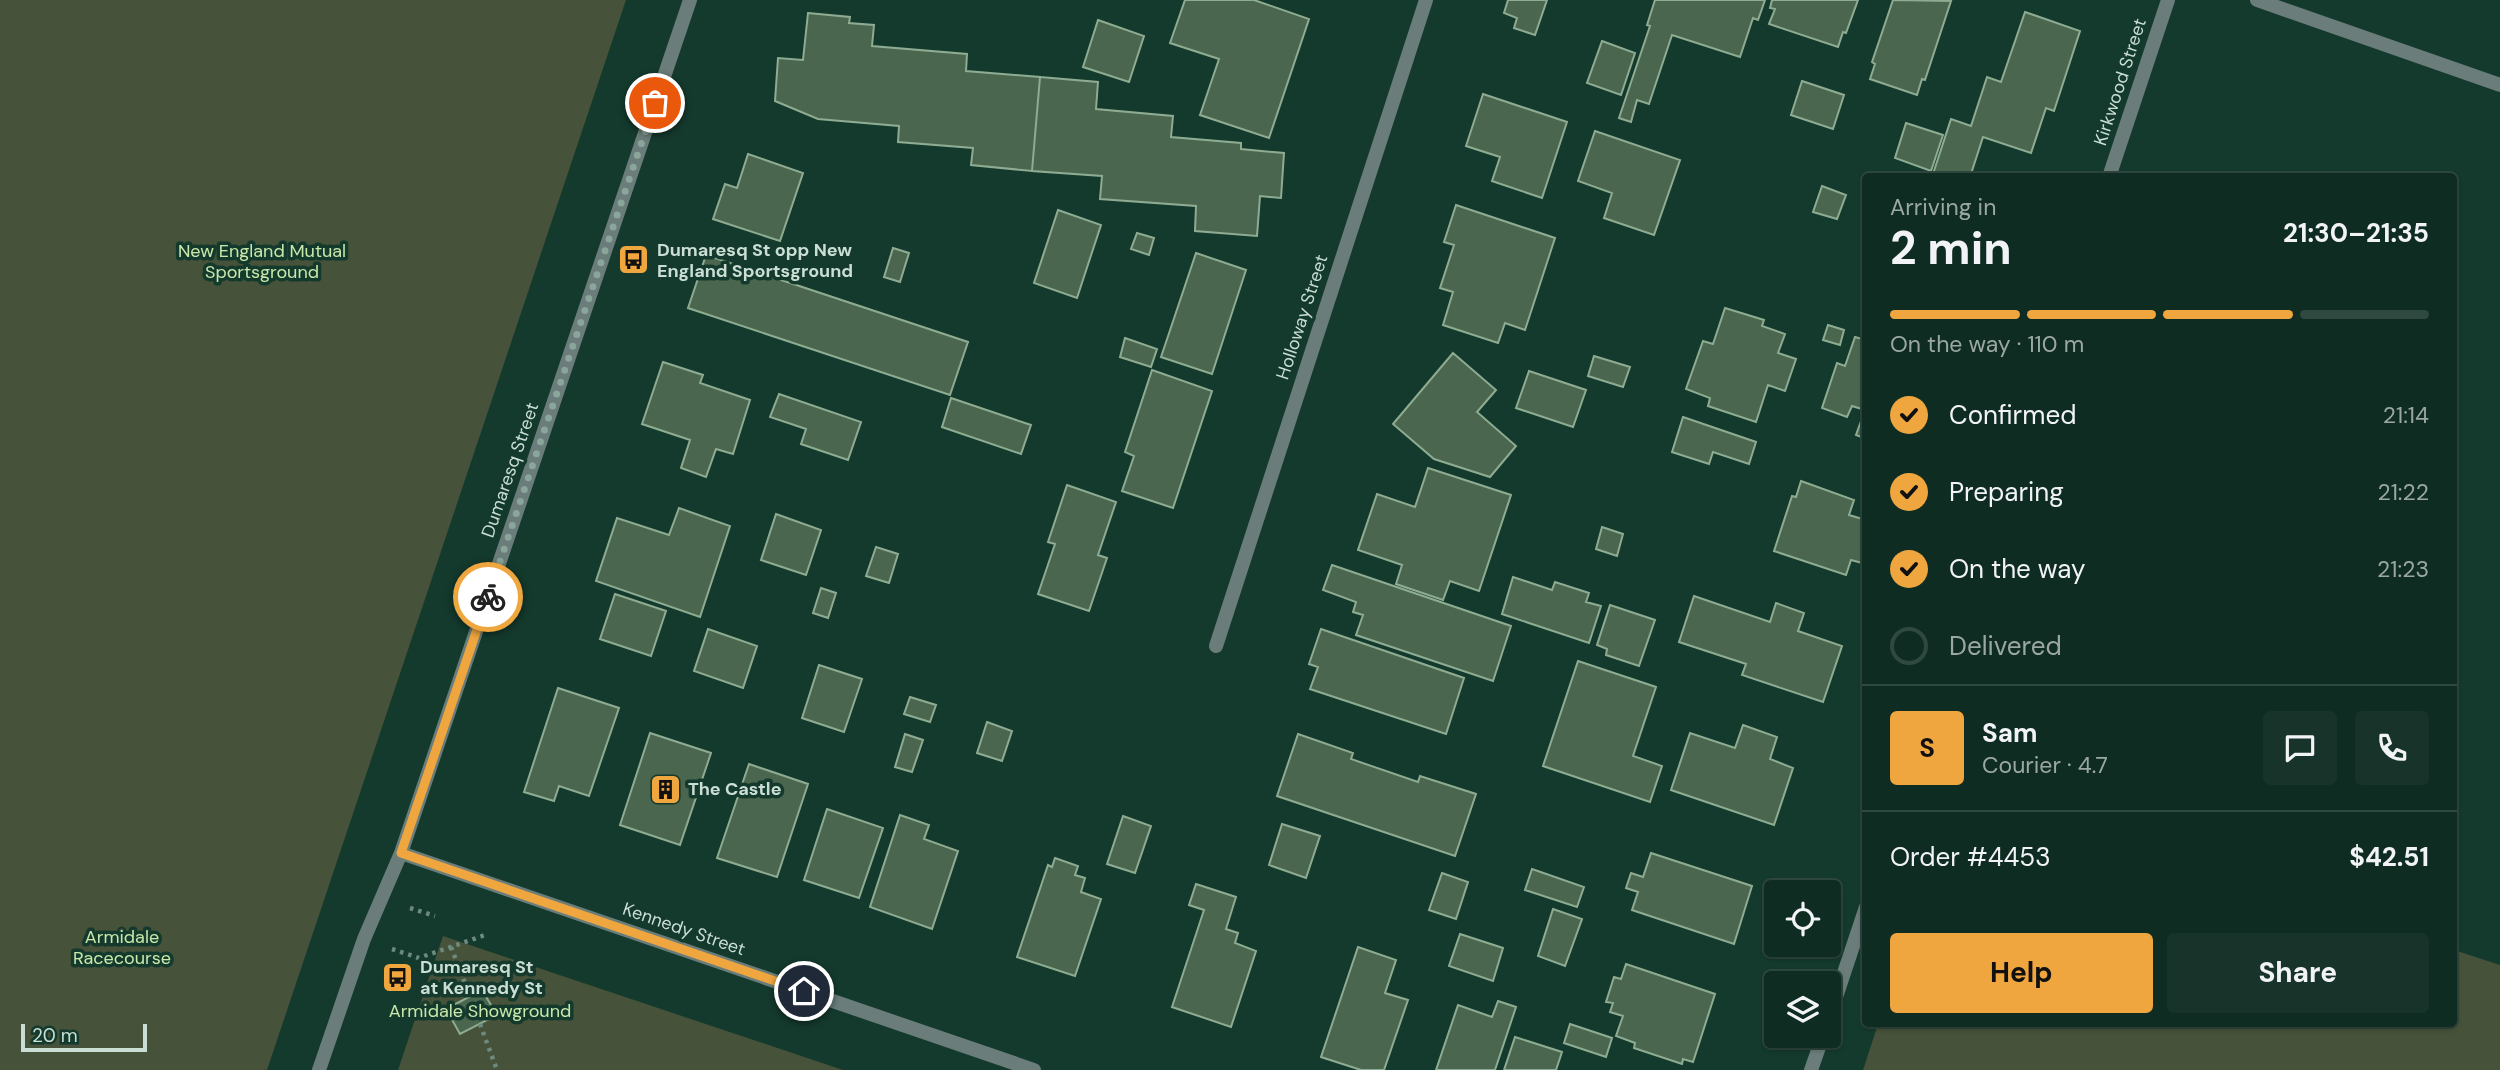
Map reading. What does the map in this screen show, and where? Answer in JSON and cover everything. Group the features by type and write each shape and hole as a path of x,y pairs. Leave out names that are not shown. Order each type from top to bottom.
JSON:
{"street":[{"name":"Dumaresq Street","path":"319,1070 364,939 401,853 690,0"},
{"name":"Holloway Street","path":"1216,646 1426,0"},
{"name":"Kirkwood Street","path":"2110,173 2168,0"},
{"path":"2257,0 2500,85"},
{"name":"Kennedy Street","path":"401,853 1034,1070"},
{"path":"1841,981 1862,919"},
{"path":"1811,1070 1819,1048"}],"path":[{"path":"396,950 419,958 488,934"},
{"path":"451,947 470,996"},
{"path":"481,1024 498,1070"}],"green space":[{"name":"New England Mutual Sportsground","path":"0,0 626,0 267,1070 0,1070"},
{"name":"Armidale Showground","path":"443,936 843,1070 398,1070"},
{"path":"2457,951 2500,965 2500,1070 1863,1070 1877,1027 2457,1027"}],"building":[{"path":"1185,0 1254,0 1309,19 1269,138 1200,115 1219,59 1170,43"},
{"path":"1508,0 1547,0 1535,35 1514,28 1517,18 1504,13"},
{"path":"1655,0 1765,0 1758,20 1753,18 1740,57 1672,35 1649,104 1637,100 1631,122 1619,118 1650,26 1647,25"},
{"path":"1772,0 1858,0 1838,47 1769,24 1775,9 1770,8"},
{"path":"1893,0 1951,1 1925,80 1922,79 1917,95 1870,79 1875,64 1872,62"},
{"path":"2025,12 2080,31 2054,111 2046,108 2031,153 1983,137 1971,173 1933,173 1951,119 1971,126 1987,77 2001,82"},
{"path":"808,13 850,17 849,23 874,25 872,46 967,54 966,71 1040,77 1032,171 971,165 973,148 898,142 899,126 818,119 775,101 778,58 803,60"},
{"path":"1098,20 1144,36 1129,82 1083,67"},
{"path":"1602,41 1635,53 1621,95 1587,83"},
{"path":"1040,77 1098,82 1096,109 1173,116 1171,137 1241,143 1241,149 1284,153 1281,198 1260,196 1257,236 1195,231 1196,206 1100,199 1102,176 1032,171"},
{"path":"1802,81 1844,95 1833,129 1791,115"},
{"path":"1483,94 1567,122 1542,198 1492,181 1500,157 1466,146"},
{"path":"1906,123 1943,135 1931,171 1895,158"},
{"path":"1595,131 1680,160 1654,235 1604,218 1612,193 1578,181"},
{"path":"748,154 803,173 780,241 713,219 725,184 737,188"},
{"path":"1822,186 1846,195 1837,219 1813,212"},
{"path":"1456,205 1555,238 1525,330 1505,323 1498,343 1443,325 1453,292 1440,288 1454,245 1444,242"},
{"path":"1058,210 1101,225 1077,298 1034,283"},
{"path":"1137,233 1154,238 1149,255 1131,249"},
{"path":"893,248 909,253 900,282 884,277"},
{"path":"1196,253 1246,270 1212,374 1161,357"},
{"path":"706,255 968,342 950,395 688,308"},
{"path":"1725,308 1764,320 1762,326 1785,334 1778,353 1796,359 1785,391 1768,385 1756,422 1708,406 1710,398 1686,389 1703,341 1713,344"},
{"path":"1828,325 1844,330 1840,345 1823,340"},
{"path":"1855,337 1862,339 1862,409 1852,406 1847,417 1822,408 1837,363 1845,366"},
{"path":"1125,338 1157,349 1151,367 1120,357"},
{"path":"1453,353 1496,390 1477,412 1516,446 1490,477 1434,459 1393,424"},
{"path":"1594,356 1630,367 1623,387 1588,376"},
{"path":"663,362 703,375 700,383 750,400 733,454 716,449 706,477 681,468 690,440 642,424"},
{"path":"1152,370 1212,391 1173,508 1122,491 1134,456 1125,452"},
{"path":"1529,371 1586,390 1573,427 1516,408"},
{"path":"779,394 861,422 848,460 801,444 806,429 770,417"},
{"path":"951,398 1031,425 1021,454 942,427"},
{"path":"1683,417 1756,442 1749,464 1713,452 1709,464 1672,452"},
{"path":"1862,418 1862,437 1856,435"},
{"path":"1428,468 1511,495 1479,591 1450,581 1443,600 1396,584 1402,565 1358,550 1377,494 1415,507"},
{"path":"1801,481 1854,500 1849,515 1862,519 1862,563 1851,560 1846,575 1774,551 1792,496 1796,497"},
{"path":"1067,485 1116,502 1098,555 1107,558 1089,611 1038,594 1055,544 1048,542"},
{"path":"679,508 730,526 700,617 596,581 617,518 669,535"},
{"path":"776,514 821,530 806,575 761,560"},
{"path":"1602,527 1623,534 1617,556 1596,549"},
{"path":"876,547 898,554 889,583 866,576"},
{"path":"1332,565 1511,626 1493,681 1356,635 1363,615 1353,612 1356,602 1323,590"},
{"path":"1513,577 1552,590 1555,582 1589,593 1586,602 1601,606 1589,643 1502,614"},
{"path":"821,588 836,593 828,618 813,613"},
{"path":"615,594 666,611 651,656 600,639"},
{"path":"1694,596 1770,622 1776,603 1804,613 1798,631 1842,646 1823,702 1742,675 1746,664 1679,642"},
{"path":"1610,605 1655,620 1639,666 1606,655 1607,649 1597,645"},
{"path":"708,629 757,646 743,688 694,671"},
{"path":"1321,629 1464,678 1446,734 1310,689 1318,667 1309,664"},
{"path":"1578,661 1656,687 1633,756 1662,766 1650,802 1543,766"},
{"path":"819,665 862,679 844,732 802,718"},
{"path":"558,688 619,708 589,796 559,786 554,801 524,792"},
{"path":"910,697 936,705 930,722 904,714"},
{"path":"987,722 1012,731 1002,761 977,753"},
{"path":"1743,725 1777,737 1770,759 1793,768 1774,825 1671,790 1690,733 1735,748"},
{"name":"The Castle","path":"650,733 711,753 680,845 620,825"},
{"path":"905,734 923,740 912,772 895,767"},
{"path":"1298,734 1353,753 1351,759 1418,782 1420,776 1476,794 1455,856 1277,796"},
{"path":"749,764 808,784 777,877 717,858"},
{"path":"827,809 883,828 859,898 804,880"},
{"path":"900,815 929,825 924,839 958,851 932,929 870,907"},
{"path":"1123,816 1151,826 1135,873 1107,864"},
{"path":"1282,824 1320,836 1306,878 1269,865"},
{"path":"1651,853 1752,886 1734,944 1632,910 1638,892 1626,888 1631,873 1643,877"},
{"path":"1055,858 1078,866 1075,875 1085,878 1081,892 1101,899 1075,976 1017,957 1048,865 1052,867"},
{"path":"1532,869 1584,887 1577,907 1525,890"},
{"path":"1442,873 1468,882 1456,919 1429,910"},
{"path":"1196,884 1236,897 1226,929 1238,933 1235,943 1256,951 1231,1027 1172,1007 1204,910 1189,905"},
{"path":"1553,909 1582,919 1565,966 1538,956"},
{"path":"1460,934 1503,948 1493,981 1449,966"},
{"path":"1358,947 1396,960 1385,993 1408,1000 1384,1070 1361,1070 1321,1057"},
{"path":"1626,964 1715,994 1693,1062 1683,1059 1682,1064 1634,1048 1635,1043 1616,1036 1623,1016 1610,1012 1613,1003 1606,1002 1614,977 1621,979"},
{"path":"482,990 497,1015 460,1034 446,1009"},
{"path":"1498,1001 1516,1007 1495,1070 1436,1070 1458,1005 1492,1017"},
{"path":"1570,1024 1612,1038 1606,1057 1564,1043"},
{"path":"1515,1037 1562,1052 1556,1070 1504,1070"}],"way so far":[{"path":"488,597 655,103"}],"place":[{"name":"Dumaresq St opp New England Sportsground","path":"634,260"},
{"name":"The Castle","path":"665,789"},
{"name":"Dumaresq St at Kennedy St","path":"397,977"}],"route":[{"path":"488,597 401,853 804,991"}],"park label":[{"name":"Armidale Racecourse","path":"122,947"}]}
